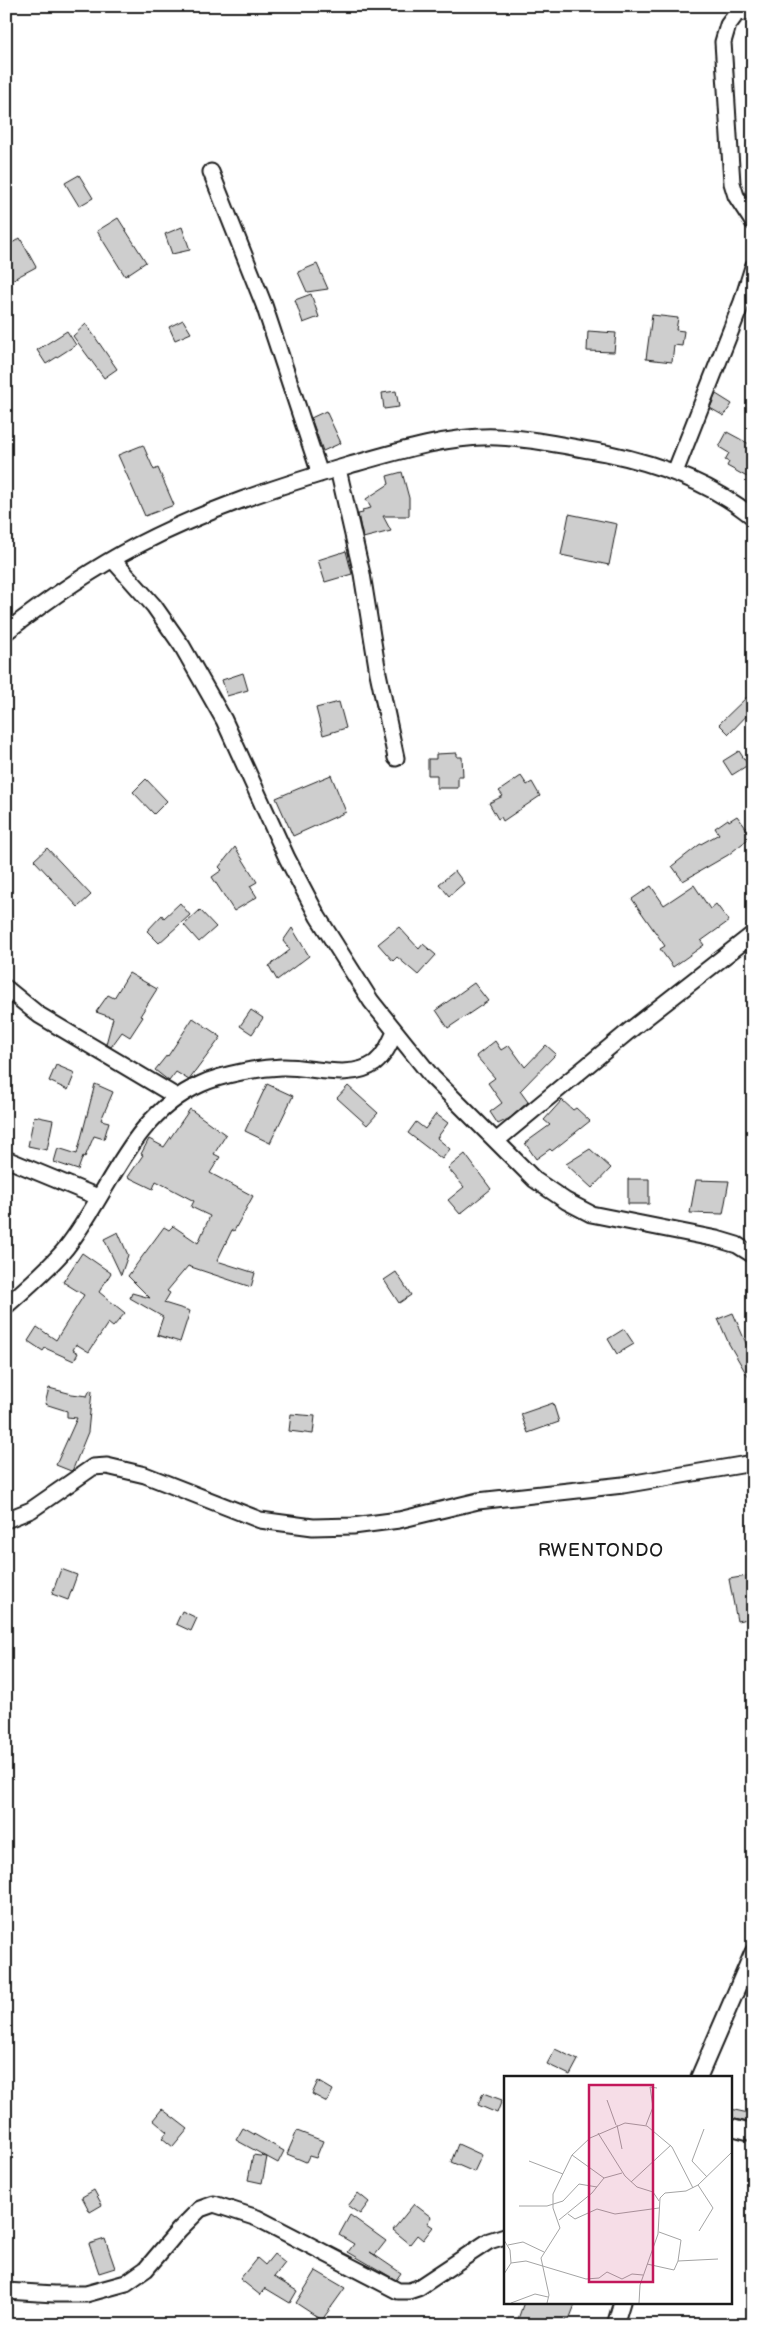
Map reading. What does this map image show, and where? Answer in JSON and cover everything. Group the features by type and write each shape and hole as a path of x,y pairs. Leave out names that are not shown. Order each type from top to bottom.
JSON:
{"street":[{"path":"753,11 737,13 728,25 723,42 732,183 736,196 753,222"},
{"path":"210,172 264,305 320,474"},
{"path":"675,472 742,302 753,267"},
{"path":"6,632 138,545 213,510 338,468 432,443 496,436 555,444 613,455 687,476 738,505 753,517"},
{"path":"338,468 362,574 376,664 396,758"},
{"path":"113,560 154,606 182,646 224,720 287,858 318,917 371,1001 432,1077 535,1180 566,1201 591,1214 717,1239 738,1245 753,1256"},
{"path":"496,1141 629,1031 753,934"},
{"path":"6,988 39,1016 177,1097"},
{"path":"6,1306 40,1276 66,1248 136,1137 177,1097 202,1083 249,1070 283,1067 355,1070 375,1063 388,1049 395,1032"},
{"path":"6,1159 98,1197"},
{"path":"6,1520 31,1510 94,1467 107,1466 145,1475 260,1520 313,1527 353,1526 399,1520 478,1501 623,1485 753,1463"},
{"path":"699,2076 753,1952"},
{"path":"732,2128 753,2133"},
{"path":"6,2291 86,2294 126,2283 146,2269 178,2230 200,2209 214,2204 257,2218 398,2291 409,2291 418,2288 489,2241 504,2236"},
{"path":"615,2325 621,2304"}],"building":[{"path":"79,175 93,198 79,206 65,183"},
{"path":"118,218 146,262 125,276 97,231"},
{"path":"182,227 190,250 172,254 165,234"},
{"path":"20,238 36,267 6,283 6,247"},
{"path":"317,264 328,289 307,292 298,272"},
{"path":"311,294 319,317 303,323 295,300"},
{"path":"652,315 678,318 676,330 684,331 682,346 674,345 672,362 646,359"},
{"path":"183,320 191,333 175,340 169,327"},
{"path":"86,324 117,369 104,378 73,336"},
{"path":"67,331 76,345 46,364 37,350"},
{"path":"588,331 616,333 614,352 587,351"},
{"path":"396,391 399,407 384,409 382,393"},
{"path":"716,394 732,404 724,416 710,408"},
{"path":"326,411 341,443 323,451 311,418"},
{"path":"727,432 753,446 753,467 747,477 727,466 729,462 725,460 729,453 719,447"},
{"path":"143,445 154,470 158,468 174,505 145,516 118,455"},
{"path":"402,472 409,498 409,516 383,516 391,531 363,538 358,514 363,513 362,510 371,508 366,499 389,484 387,476"},
{"path":"569,514 617,524 609,565 561,555"},
{"path":"346,551 352,574 325,582 318,560"},
{"path":"243,673 248,690 227,696 222,680"},
{"path":"749,695 753,698 753,709 729,734 719,724"},
{"path":"339,702 346,728 323,735 316,708"},
{"path":"739,751 748,765 732,775 723,761"},
{"path":"457,753 457,757 462,757 463,776 458,776 458,788 437,788 437,775 428,775 428,759 436,759 436,754"},
{"path":"331,775 346,812 293,836 276,798"},
{"path":"521,776 527,785 532,782 540,796 503,821 501,817 498,819 489,803 503,796 499,791"},
{"path":"146,779 167,801 154,814 133,792"},
{"path":"737,816 752,836 728,855 683,881 672,866 699,845 719,834 715,828 728,819 729,821"},
{"path":"235,847 257,882 250,886 257,897 234,911 212,877 222,870 219,867"},
{"path":"47,848 91,895 78,907 34,860"},
{"path":"455,871 464,883 449,896 439,884"},
{"path":"694,885 710,909 716,904 729,921 701,941 704,945 673,967 660,949 665,946 632,899 651,886 664,905"},
{"path":"180,903 190,915 159,943 147,931 162,915 164,918"},
{"path":"200,910 216,927 199,942 184,925"},
{"path":"399,927 419,949 423,944 436,955 418,975 397,957 393,961 378,944"},
{"path":"292,928 309,956 277,980 269,966 290,950 283,941"},
{"path":"129,973 157,989 140,1016 143,1017 130,1037 122,1032 111,1047 106,1044 113,1018 96,1012 108,995 114,998"},
{"path":"474,983 488,1001 448,1028 436,1010"},
{"path":"251,1010 263,1018 252,1034 240,1026"},
{"path":"193,1018 221,1037 189,1080 176,1072 169,1081 155,1070 168,1056"},
{"path":"495,1041 501,1050 509,1045 525,1067 546,1045 556,1054 520,1091 528,1102 510,1118 498,1124 490,1112 502,1103 488,1083 495,1078 476,1056"},
{"path":"56,1065 75,1073 68,1090 49,1081"},
{"path":"95,1084 113,1092 101,1120 109,1122 104,1139 94,1136 78,1170 54,1162 58,1148 77,1154"},
{"path":"267,1084 293,1096 270,1143 245,1131"},
{"path":"348,1086 378,1113 367,1125 337,1098"},
{"path":"562,1100 573,1110 576,1108 590,1121 552,1151 550,1149 536,1159 525,1143 550,1125 544,1120"},
{"path":"190,1109 226,1135 214,1154 220,1157 210,1173 253,1196 234,1231 232,1230 217,1261 255,1273 251,1287 188,1266 167,1291 170,1293 164,1303 190,1311 180,1342 157,1335 163,1317 130,1298 132,1293 150,1298 128,1276 164,1227 169,1230 173,1226 198,1243 210,1216 191,1207 194,1201 156,1181 153,1189 128,1177 143,1155 141,1154 149,1139 164,1147"},
{"path":"436,1114 448,1123 437,1138 450,1149 442,1159 408,1133 416,1122 425,1129"},
{"path":"34,1116 53,1120 47,1150 28,1146"},
{"path":"590,1149 611,1168 592,1188 566,1164"},
{"path":"465,1154 491,1189 460,1214 448,1200 464,1187 448,1168"},
{"path":"628,1179 649,1179 649,1204 628,1204"},
{"path":"696,1180 729,1181 723,1214 690,1213"},
{"path":"118,1232 128,1255 121,1275 104,1239"},
{"path":"82,1253 111,1273 99,1292 125,1313 113,1327 108,1323 89,1352 76,1344 73,1350 78,1353 74,1361 45,1348 43,1351 28,1341 37,1327 56,1340 84,1295 63,1282"},
{"path":"396,1272 411,1295 399,1303 384,1280"},
{"path":"733,1313 749,1350 753,1348 753,1385 729,1344 718,1319"},
{"path":"624,1329 634,1344 617,1354 608,1339"},
{"path":"49,1388 87,1396 90,1390 92,1391 88,1432 71,1471 56,1465 77,1418 67,1417 67,1411 45,1404"},
{"path":"553,1403 559,1422 528,1433 521,1414"},
{"path":"291,1414 315,1416 313,1434 289,1431"},
{"path":"61,1569 77,1575 68,1600 52,1594"},
{"path":"753,1575 753,1618 737,1621 729,1579"},
{"path":"182,1611 197,1618 191,1631 176,1624"},
{"path":"555,2049 578,2060 570,2075 547,2064"},
{"path":"318,2081 333,2090 327,2102 312,2094"},
{"path":"483,2093 502,2100 497,2113 478,2105"},
{"path":"162,2109 188,2129 173,2147 162,2138 167,2132 153,2120"},
{"path":"732,2109 753,2114 753,2123 732,2118"},
{"path":"243,2128 284,2151 278,2163 236,2140"},
{"path":"297,2131 323,2141 316,2158 309,2156 306,2162 287,2154"},
{"path":"458,2144 482,2155 474,2172 451,2162"},
{"path":"253,2155 267,2157 262,2183 248,2180"},
{"path":"94,2190 102,2205 90,2212 82,2197"},
{"path":"358,2193 369,2202 360,2214 348,2206"},
{"path":"414,2204 431,2217 427,2223 433,2227 423,2240 417,2235 410,2244 393,2230"},
{"path":"350,2215 386,2241 375,2255 370,2252 401,2273 396,2280 348,2252 354,2244 339,2235"},
{"path":"105,2239 115,2268 99,2273 89,2244"},
{"path":"274,2254 285,2263 274,2277 297,2291 290,2303 265,2288 260,2295 240,2279 257,2258 265,2265"},
{"path":"316,2271 345,2288 322,2320 296,2303"},
{"path":"523,2304 575,2304 569,2320 566,2319 563,2325 516,2325"}],"district":[{"name":"RWENTONDO","path":"601,1550"}]}
